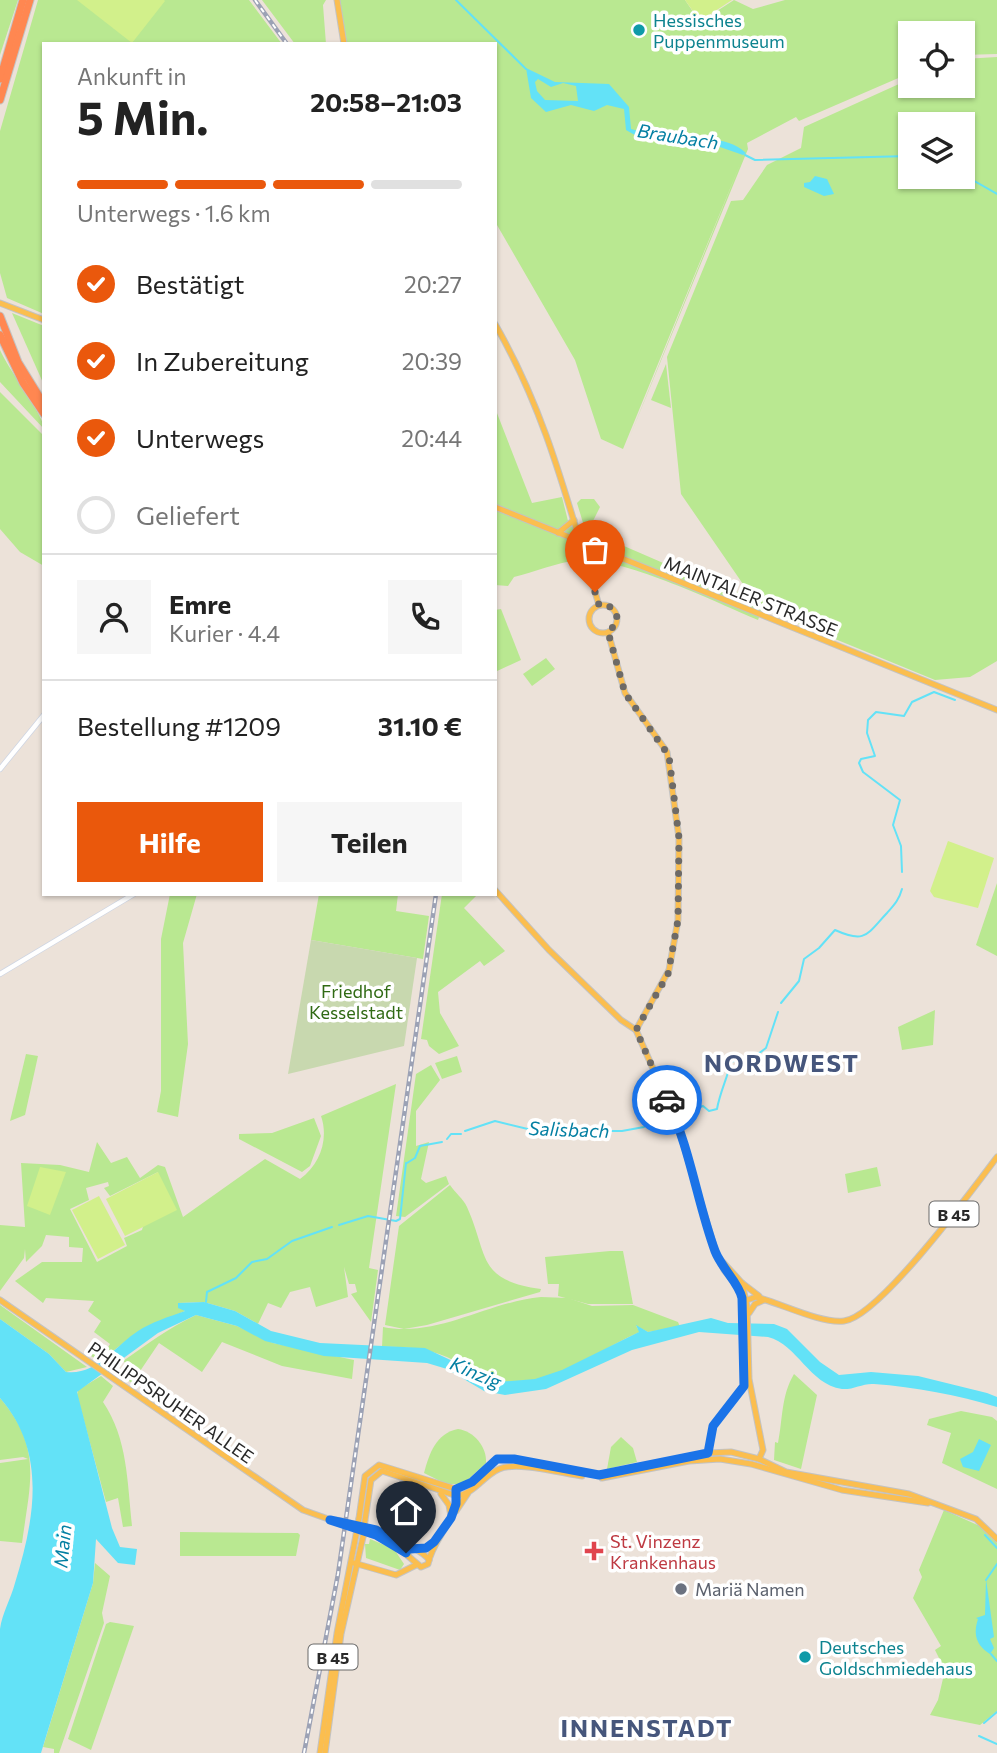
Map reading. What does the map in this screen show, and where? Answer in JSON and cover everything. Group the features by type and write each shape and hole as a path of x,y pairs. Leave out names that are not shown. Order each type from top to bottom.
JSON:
{"highway":[{"path":"0,79 23,0"},
{"path":"0,100 30,0"},
{"path":"0,316 28,381 42,399"},
{"path":"0,335 23,383 42,411"}],"main road":[{"path":"337,0 344,42"},
{"path":"0,303 42,319"},
{"path":"497,328 533,397 575,520 599,605"},
{"name":"MAINTALER STRASSE","path":"497,508 997,710"},
{"path":"558,533 575,520"},
{"path":"586,562 602,551"},
{"path":"599,605 608,605 617,614 616,624 608,632 598,633 589,623 590,612 599,605"},
{"path":"608,632 625,693 669,756 679,838 678,920 668,974 636,1030"},
{"path":"497,892 549,950 621,1020 636,1030 677,1123 716,1253 724,1270 740,1289 746,1311"},
{"name":"B 45","path":"747,1300 756,1297 765,1299 838,1321 853,1318 889,1288 921,1255 997,1157"},
{"path":"716,1253 742,1283 765,1299 746,1311"},
{"path":"742,1283 747,1300 746,1346 752,1397 763,1450 775,1468"},
{"name":"PHILIPPSRUHER ALLEE","path":"0,1300 295,1505 330,1520"},
{"path":"709,1456 713,1426 743,1391 747,1364"},
{"path":"743,1391 752,1397"},
{"path":"751,1464 759,1460 763,1450"},
{"path":"452,1516 457,1492 497,1459 514,1459 599,1475 731,1452 806,1476 888,1488 976,1519 997,1539"},
{"path":"330,1520 376,1535 424,1567 434,1542 468,1492 496,1470 506,1466 600,1478 709,1456 751,1464 829,1487 943,1506"},
{"name":"B 45","path":"362,1519 363,1483 369,1471 379,1465 457,1492"},
{"name":"B 45","path":"322,1753 370,1484 378,1472 397,1473 436,1489 457,1492"},
{"path":"436,1489 448,1502 452,1516"},
{"path":"457,1492 468,1492"},
{"path":"330,1520 376,1530 414,1549 429,1560"},
{"path":"404,1572 408,1556 414,1549 434,1542"},
{"path":"355,1563 396,1574 416,1564"}],"street":[{"path":"0,769 42,717"},
{"path":"0,974 131,896"}],"green space":[{"path":"0,0 18,0 0,55"},
{"path":"38,0 249,0 280,42 42,42 42,313 7,298 0,273 0,131"},
{"path":"77,0 164,0 131,42"},
{"path":"262,0 326,0 323,5 326,42 294,42"},
{"path":"338,0 685,0 700,22 734,0 753,9 785,0 997,0 997,54 975,55 975,21 898,21 898,78 799,121 796,117 747,143 748,149 623,449 601,439 575,360 497,225 497,42 345,42"},
{"path":"685,0 732,0 700,21"},
{"path":"997,57 997,661 970,677 935,680 762,609 758,620 668,582 618,565 577,560 514,577 508,586 497,585 497,413 532,503 562,497 569,525 587,536 577,503 581,499 594,499 600,507 590,527 592,540 594,533 684,572 708,586 719,582 736,593 745,587 681,494 667,357 731,201 743,200 767,165 801,148 804,127 898,84 898,98 975,98 975,58"},
{"path":"12,313 42,325 42,380"},
{"path":"0,350 38,413 42,427 0,382"},
{"path":"666,364 671,408 651,400"},
{"path":"0,392 42,434 42,565 20,552 0,529"},
{"path":"501,609 521,660 497,671 497,610"},
{"path":"546,658 555,669 532,686 523,674"},
{"path":"948,841 994,858 978,908 934,897 930,891"},
{"path":"997,883 997,956 976,945"},
{"path":"170,896 196,896 183,943 188,1044 178,1117 157,1112 161,1091 161,939"},
{"path":"319,896 398,896 396,911 429,916 423,959 311,940"},
{"path":"442,896 476,896 464,908 505,951 484,966 480,961 438,992 440,1013 459,1046 439,1054 429,1046 427,1040 421,1039"},
{"name":"Friedhof Kesselstadt","path":"311,940 417,958 404,1046 288,1074"},
{"path":"935,1010 933,1045 902,1050 898,1027"},
{"path":"26,1054 38,1056 25,1115 10,1121"},
{"path":"457,1056 462,1072 442,1079 435,1063"},
{"path":"431,1065 440,1080 416,1111 416,1146 429,1142 421,1179 426,1183 446,1176 449,1184 405,1217 396,1216 416,1074"},
{"path":"396,1084 369,1268 378,1270 371,1322 351,1294 357,1292 355,1284 349,1284 344,1267 348,1297 316,1307 310,1287 290,1292 281,1308 268,1303 258,1324 235,1311 204,1302 178,1303 185,1311 139,1331 100,1361 91,1356 96,1349 104,1354 110,1344 94,1332 101,1321 88,1311 94,1301 46,1298 43,1303 15,1281 42,1262 82,1262 83,1248 69,1247 69,1237 46,1235 42,1246 26,1262 25,1249 24,1258 0,1291 0,1225 25,1227 21,1163 60,1165 89,1172 97,1142 111,1163 127,1157 140,1178 158,1165 165,1167 183,1217 265,1159 300,1179 313,1166 321,1151 324,1134 321,1116","holes":["158,1172 142,1230 124,1238 127,1246 97,1262 70,1209 89,1200 86,1188 108,1182 109,1186 104,1188 110,1196"]},
{"path":"314,1118 321,1136 310,1166 302,1172 239,1139 239,1134 272,1133"},
{"path":"40,1167 66,1172 50,1215 27,1206"},
{"path":"877,1167 881,1186 848,1193 845,1174"},
{"path":"158,1172 177,1210 125,1236 106,1199"},
{"path":"450,1185 467,1207 483,1252 495,1272 520,1285 541,1289 540,1292 427,1325 404,1329 385,1325 399,1226"},
{"path":"99,1196 125,1245 98,1259 72,1210"},
{"path":"623,1251 633,1304 588,1304 558,1296 559,1284 548,1284 545,1257"},
{"path":"541,1297 568,1298 592,1306 633,1305 678,1322 680,1327 648,1332 636,1326 640,1332 567,1369 528,1382 508,1383 488,1379 447,1357 429,1351 382,1347 383,1327 423,1328 501,1305"},
{"path":"0,1305 87,1367 66,1372 49,1354 0,1319"},
{"path":"196,1315 237,1326 273,1343 354,1360 352,1379 282,1366 222,1342 202,1372 159,1343 132,1383 124,1378 131,1367 123,1361"},
{"path":"794,1374 817,1395 801,1469 774,1460 775,1442 778,1443 785,1399"},
{"path":"101,1376 113,1386 103,1402 122,1446 132,1526 123,1527 118,1498 106,1502 77,1395 78,1390"},
{"path":"0,1398 14,1416 28,1450 30,1484 22,1543 0,1541 0,1463 28,1459 23,1457 0,1460"},
{"path":"961,1411 992,1417 997,1421 997,1489 942,1463 951,1433 927,1425 929,1419"},
{"path":"458,1429 474,1436 484,1451 486,1463 463,1484 446,1484 424,1473 435,1445 444,1435"},
{"path":"621,1437 633,1448 637,1462 607,1469 611,1447"},
{"path":"944,1510 982,1527 997,1543 997,1711 980,1725 930,1715 938,1700 945,1670 935,1650 941,1646 913,1598 922,1577 919,1570"},
{"path":"180,1532 300,1535 296,1556 180,1556"},
{"path":"370,1539 394,1549 404,1564 400,1570 366,1558 365,1544 369,1544"},
{"path":"95,1563 110,1576 102,1613 104,1623 59,1753 54,1753 54,1749 43,1747 93,1583"},
{"path":"110,1622 134,1626 91,1750 68,1739 106,1624"}],"water":[{"path":"526,68 555,82 609,84 629,107 631,129 668,138 719,140 746,153 743,155 717,146 691,147 673,141 640,138 626,130 624,109 607,105 594,111 571,105 546,112 531,98","holes":["538,79 551,87 563,83 576,86 578,101 545,100 537,91 535,82"]},
{"path":"815,176 827,179 834,194 824,196 804,187 804,183 810,182"},
{"name":"Main","path":"204,1302 235,1311 271,1331 320,1343 425,1348 497,1382 535,1379 562,1370 639,1332 636,1325 648,1332 711,1318 728,1323 774,1324 787,1329 820,1362 839,1375 871,1372 918,1376 987,1393 997,1397 997,1407 952,1395 889,1385 870,1384 842,1389 821,1380 788,1348 768,1337 699,1332 632,1350 546,1389 505,1395 484,1391 447,1369 427,1363 324,1356 265,1341 237,1326 196,1315 158,1333 77,1392 112,1528 120,1547 137,1549 135,1565 118,1563 96,1539 93,1583 41,1753 0,1753 0,1629 22,1560 33,1488 25,1441 15,1419 0,1398 0,1319 49,1354 66,1372 77,1372 105,1358 143,1328 185,1311 178,1308 178,1303"},
{"path":"979,1439 991,1445 979,1471 963,1467 960,1459 973,1452"},
{"path":"986,1579 994,1637 990,1639 994,1648 990,1654 979,1643 976,1634 976,1618 985,1615"}],"waterway":[{"name":"Braubach","path":"456,0 526,69"},
{"name":"Braubach","path":"745,155 755,160 898,156"},
{"name":"Braubach","path":"975,181 997,194"},
{"name":"Salisbach","path":"902,872 901,846 893,825 900,800 863,772 859,763 861,759 875,756 867,733 868,720 876,712 904,716 912,702 934,692 955,700"},
{"name":"Salisbach","path":"781,1003 799,981 804,959 819,948 835,930 853,936 865,935 894,905 902,889"},
{"name":"Salisbach","path":"754,1057 766,1048 778,1012"},
{"name":"Salisbach","path":"682,1114 703,1106 709,1111 717,1109 731,1062 736,1060"},
{"name":"Salisbach","path":"465,1131 495,1121 536,1131 586,1127 598,1131 622,1131 644,1127 651,1122 661,1125 671,1119"},
{"name":"Salisbach","path":"447,1139 451,1134 461,1134"},
{"name":"Salisbach","path":"407,1163 415,1158 420,1146 442,1142"},
{"name":"Salisbach","path":"339,1225 368,1216 396,1221 400,1219 406,1163"},
{"name":"Salisbach","path":"206,1302 207,1292 236,1278 252,1262 267,1259 292,1241 332,1227"},
{"path":"985,1535 997,1548"},
{"path":"986,1580 997,1564"},
{"path":"991,1654 997,1661"},
{"path":"984,1723 997,1712"},
{"path":"979,1736 997,1744"}],"railway":[{"path":"255,0 286,42"},
{"path":"304,1753 338,1574 436,896"}],"way so far":[{"path":"595,592 599,605 608,605 617,614 616,624 608,632 625,693 669,756 680,849 678,920 668,974 636,1030 667,1100"}],"place":[{"name":"Hessisches Puppenmuseum","path":"639,30"},
{"name":"St. Vinzenz Krankenhaus","path":"594,1551"},
{"name":"Mariä Namen","path":"681,1589"},
{"name":"Deutsches Goldschmiedehaus","path":"805,1657"}],"district":[{"name":"NORDWEST","path":"782,1062"},
{"name":"INNENSTADT","path":"647,1727"}],"route":[{"path":"406,1553 376,1535 338,1525 330,1520 376,1530 410,1549 421,1549 434,1542 451,1518 456,1504 456,1489 472,1482 497,1459 514,1459 599,1475 708,1453 713,1426 743,1391 742,1298 740,1289 724,1270 715,1249 698,1200 677,1123 667,1100"}],"water label":[{"name":"Kinzig","path":"476,1372"}]}
